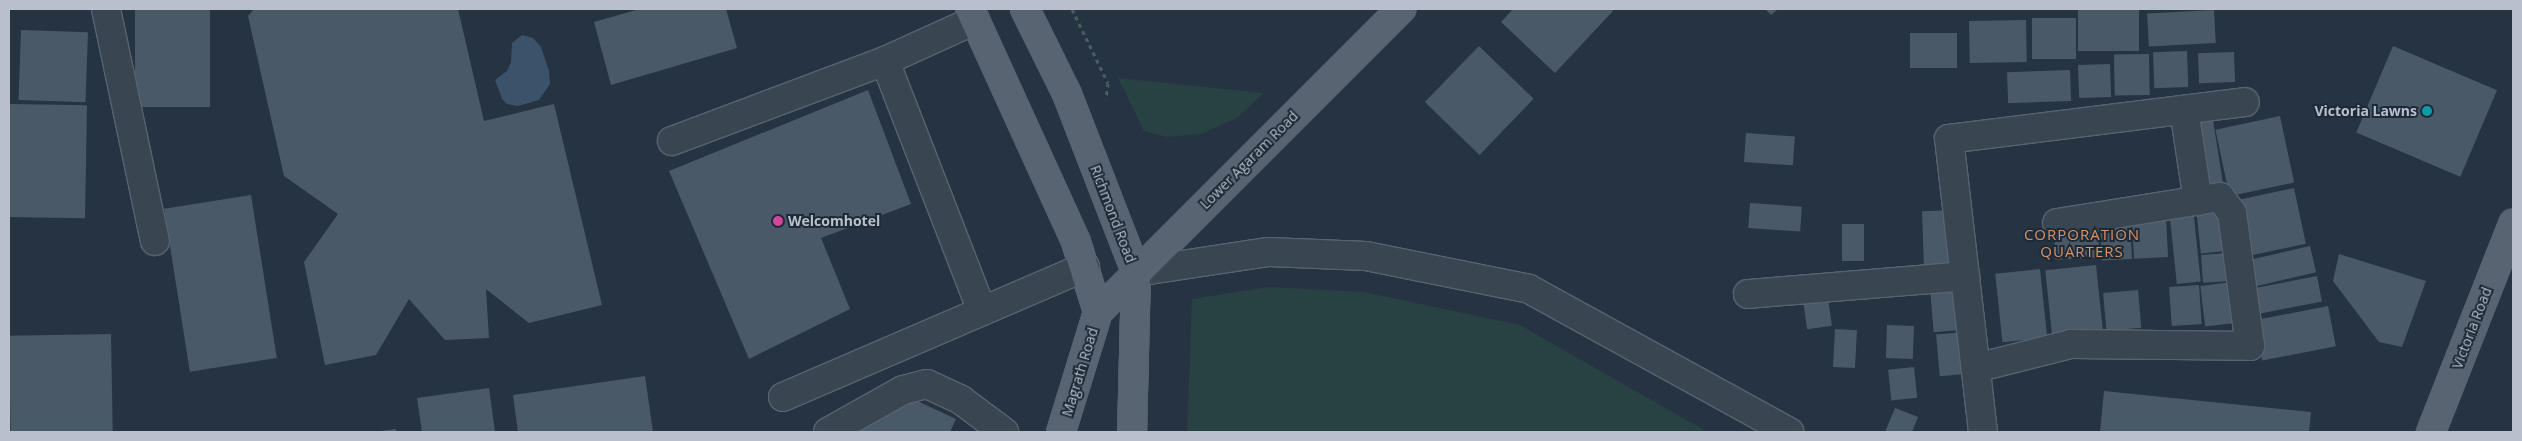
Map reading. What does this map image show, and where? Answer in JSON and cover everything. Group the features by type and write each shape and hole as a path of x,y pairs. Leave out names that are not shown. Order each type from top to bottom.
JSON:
{"main road":[{"name":"Richmond Road","path":"1025,9 1067,94 1136,272 1132,432"},
{"name":"Lower Agaram Road","path":"1098,312 1401,9"},
{"path":"972,14 1076,242 1098,312"},
{"name":"Victoria Road","path":"2431,432 2513,224"},
{"name":"Magrath Road","path":"1061,432 1098,312"}],"street":[{"path":"106,9 155,241"},
{"path":"672,141 884,60 972,14"},
{"path":"884,60 982,311"},
{"path":"1983,432 1949,139 2244,102"},
{"path":"2184,110 2198,200"},
{"path":"1976,368 2071,344 2250,346 2232,213 2220,197 2057,223"},
{"path":"1136,272 1269,252 1366,256 1529,289 1789,432"},
{"path":"783,397 1085,268"},
{"path":"1748,294 1965,276"},
{"path":"828,432 903,390 927,384 961,400 994,430"}],"path":[{"path":"1072,9 1108,83"}],"green space":[{"path":"1118,78 1264,93 1237,118 1201,134 1167,137 1144,131"},
{"path":"1268,287 1364,292 1520,325 1708,432 1187,432 1192,299"}],"water":[{"path":"522,35 533,38 541,47 549,71 550,84 539,100 518,106 507,104 502,99 495,80 507,71 511,62 512,43"}],"building":[{"path":"135,9 210,9 210,107 135,107"},
{"path":"254,9 458,9 484,121 554,104 602,305 529,323 486,289 489,338 445,340 409,299 376,355 325,365 304,262 338,214 284,176 248,16"},
{"path":"640,9 726,9 737,48 611,85 594,22"},
{"path":"1513,9 1611,9 1613,11 1555,73 1501,22"},
{"path":"1765,9 1778,9 1771,15"},
{"path":"2078,9 2139,9 2139,51 2078,51"},
{"path":"2214,10 2216,43 2149,46 2147,14"},
{"path":"2032,18 2076,18 2076,59 2032,59"},
{"path":"2026,20 2027,62 1970,63 1969,21"},
{"path":"21,30 88,32 86,102 19,100"},
{"path":"1910,33 1957,33 1957,68 1910,68"},
{"path":"1479,46 1534,99 1479,155 1425,102"},
{"name":"Victoria Lawns","path":"2393,46 2497,90 2460,177 2356,133"},
{"path":"2187,51 2188,87 2154,88 2153,52"},
{"path":"2234,52 2235,82 2199,83 2198,53"},
{"path":"2149,54 2150,95 2115,96 2114,55"},
{"path":"2110,64 2111,97 2079,98 2078,65"},
{"path":"2070,70 2071,101 2008,103 2007,72"},
{"name":"Welcomhotel","path":"868,90 911,204 821,238 850,309 749,359 669,171"},
{"path":"9,104 87,105 85,218 9,217"},
{"path":"2212,114 2223,186 2201,190 2189,118"},
{"path":"2280,116 2294,183 2230,196 2215,130"},
{"path":"1746,133 1795,136 1793,165 1744,162"},
{"path":"2294,188 2306,244 2247,256 2235,200"},
{"path":"251,195 277,358 190,372 164,209"},
{"path":"1750,203 1802,207 1800,232 1748,228"},
{"path":"2223,206 2228,251 2201,254 2196,209"},
{"path":"2193,208 2201,282 2177,284 2169,211"},
{"path":"1956,210 1958,269 1924,270 1922,211"},
{"path":"2166,218 2168,257 2134,259 2132,220"},
{"path":"2130,222 2132,259 2102,261 2100,224"},
{"path":"2098,223 2099,258 2055,260 2054,225"},
{"path":"1842,224 1864,224 1864,261 1842,261"},
{"path":"2310,246 2316,272 2252,287 2246,261"},
{"path":"2228,253 2230,281 2203,283 2201,255"},
{"path":"2339,254 2426,281 2402,347 2379,342 2333,281"},
{"path":"2096,265 2103,332 2052,337 2045,270"},
{"path":"2040,269 2047,338 2002,342 1995,274"},
{"path":"2317,276 2322,302 2255,314 2250,289"},
{"path":"2232,282 2237,323 2205,327 2200,286"},
{"path":"2199,285 2202,324 2172,326 2169,287"},
{"path":"1958,288 1962,330 1934,332 1930,290"},
{"path":"2138,290 2141,328 2106,331 2103,293"},
{"path":"1827,291 1832,326 1807,329 1802,294"},
{"path":"2328,306 2336,346 2262,361 2254,320"},
{"path":"1887,325 1914,326 1913,359 1886,358"},
{"path":"1835,329 1857,330 1855,368 1833,367"},
{"path":"1964,332 1968,374 1940,376 1936,334"},
{"path":"111,334 113,432 11,432 9,336"},
{"path":"1914,367 1917,398 1891,401 1888,370"},
{"path":"645,376 653,432 518,432 513,395"},
{"path":"489,388 495,432 422,432 417,398"},
{"path":"2104,391 2311,412 2309,432 2100,432"},
{"path":"915,400 956,419 950,432 853,432"},
{"path":"1895,408 1918,417 1912,432 1885,432"},
{"path":"396,429 396,432 381,432 381,431"}],"place":[{"name":"Victoria Lawns","path":"2427,111"},
{"name":"Welcomhotel","path":"778,221"}],"district":[{"name":"CORPORATION QUARTERS","path":"2082,242"}]}
